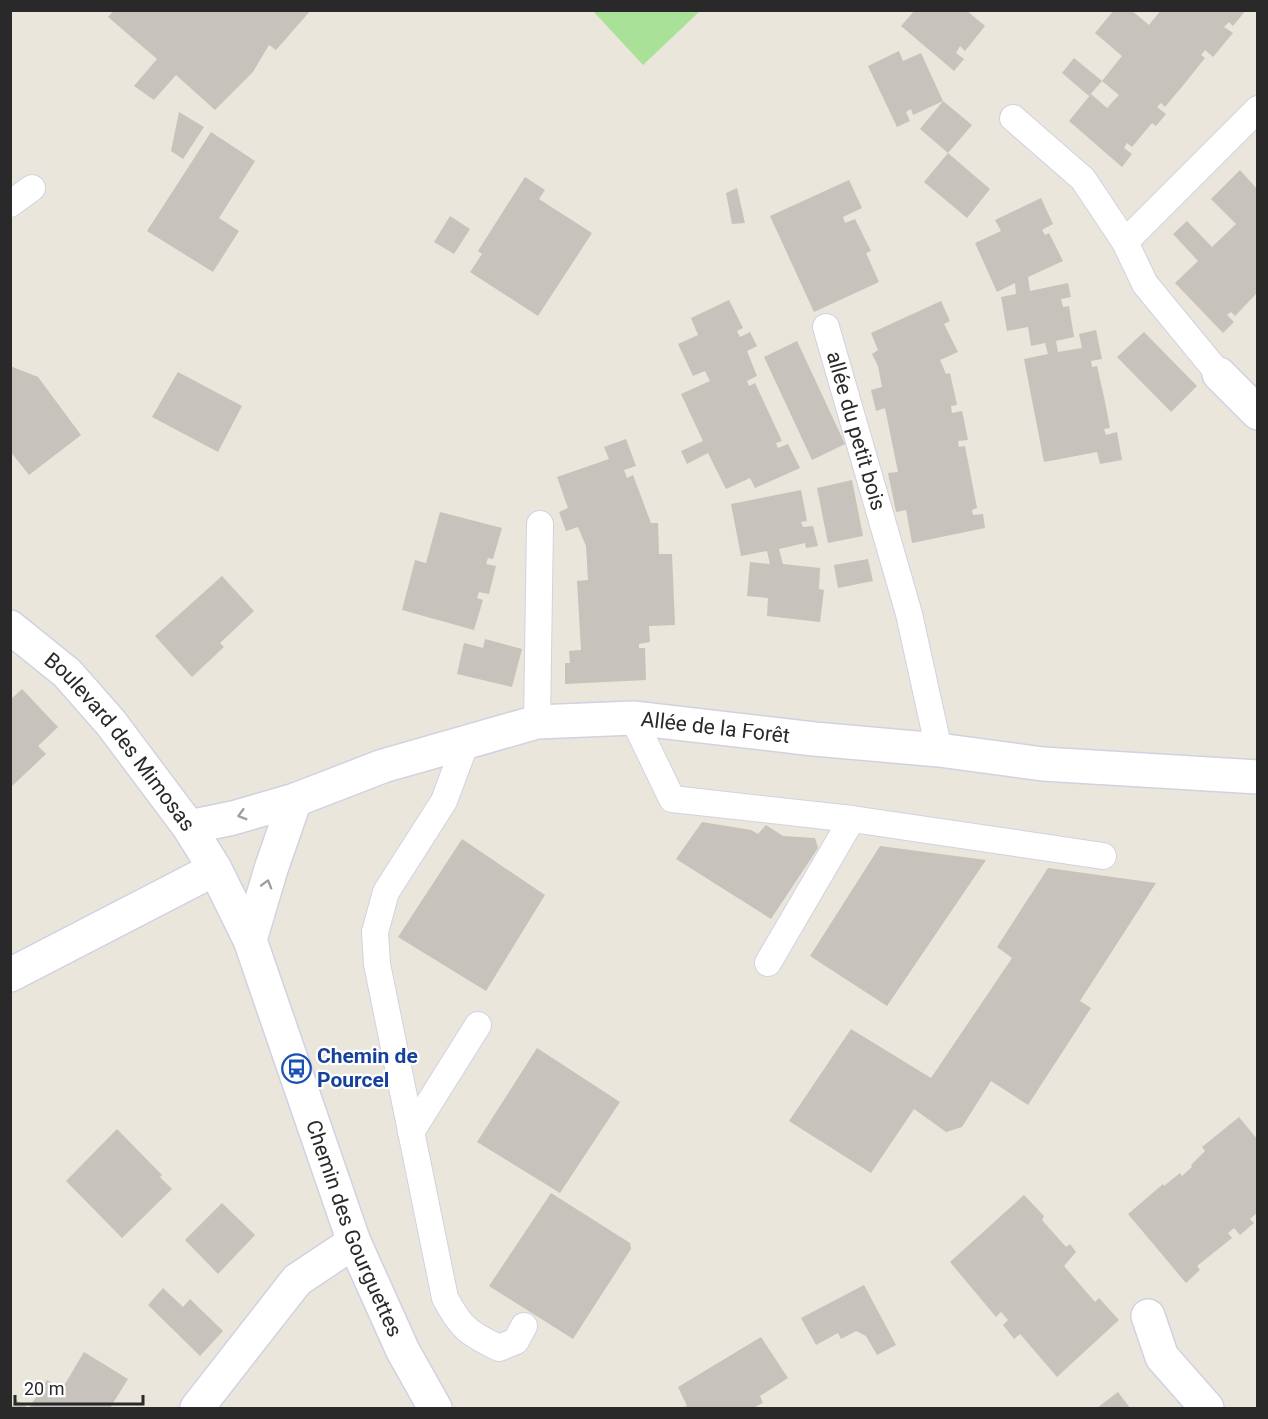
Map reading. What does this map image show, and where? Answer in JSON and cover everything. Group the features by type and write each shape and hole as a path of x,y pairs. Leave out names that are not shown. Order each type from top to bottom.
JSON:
{"street":[{"path":"1219,374 1257,413"},
{"name":"Boulevard des Mimosas","path":"10,627 67,673 111,723 189,827 215,869"},
{"name":"Allée de la Forêt","path":"189,827 233,818 295,800 383,766 537,722 633,718 814,739 939,750 1043,764 1257,777"},
{"path":"250,940 295,800"},
{"path":"10,975 215,869"},
{"name":"Chemin des Gourguettes","path":"215,869 250,940 354,1242 403,1351 435,1408"},
{"path":"197,1408 297,1280 354,1242"},
{"path":"1148,1316 1162,1357 1207,1408"}],"lane":[{"path":"1125,242 1257,109"},
{"path":"1013,118 1083,179 1125,242 1145,284 1219,374"},
{"path":"10,204 32,188"},
{"name":"allée du petit bois","path":"826,327 909,614 939,750"},
{"path":"537,722 540,524"},
{"path":"633,718 672,799 852,819 1103,856"},
{"path":"466,742 444,801 386,892 375,932 377,963 445,1298 458,1322 476,1337 499,1348 516,1341 524,1326"},
{"path":"768,963 852,819"},
{"path":"411,1132 478,1025"}],"green space":[{"path":"593,11 700,11 643,65"}],"building":[{"path":"114,10 311,10 276,50 269,45 253,72 215,110 176,75 154,100 134,86 157,59 108,17"},
{"path":"915,10 966,10 985,26 965,51 960,46 956,53 964,59 954,71 901,26"},
{"path":"1114,10 1131,10 1149,25 1161,10 1246,10 1233,26 1229,22 1224,27 1233,33 1213,57 1205,50 1201,55 1205,58 1165,107 1161,103 1157,107 1166,114 1156,126 1152,123 1132,147 1127,143 1124,148 1132,154 1122,167 1069,121 1091,94 1107,108 1119,95 1102,81 1122,56 1095,33"},
{"path":"899,51 903,61 921,53 943,101 913,115 911,109 906,112 910,121 897,127 868,66"},
{"path":"1074,58 1102,81 1089,96 1062,73"},
{"path":"943,101 972,125 948,153 920,129"},
{"path":"179,112 204,127 183,159 171,151"},
{"path":"211,132 255,161 219,218 239,231 213,272 147,231"},
{"path":"948,153 990,189 967,218 924,182"},
{"path":"1240,170 1257,189 1257,293 1235,316 1231,312 1227,315 1234,322 1223,333 1175,283 1198,261 1173,234 1187,221 1212,247 1236,224 1211,199"},
{"path":"525,177 545,190 539,199 592,233 538,316 470,272 482,254 478,251"},
{"path":"849,180 862,208 843,217 845,223 855,219 871,251 866,253 879,282 814,312 770,216"},
{"path":"737,188 745,223 732,224 726,193"},
{"path":"1041,198 1053,224 1042,230 1045,235 1049,233 1063,261 1028,277 1030,291 1068,283 1071,297 1061,299 1063,307 1069,306 1074,337 1056,341 1058,352 1082,348 1079,334 1096,330 1102,359 1091,361 1092,367 1097,366 1110,428 1104,429 1106,435 1117,432 1122,460 1100,464 1097,452 1044,462 1024,359 1048,354 1045,343 1031,346 1028,327 1007,331 1001,297 1016,294 1015,283 997,292 975,243 1001,231 995,220"},
{"path":"450,216 470,229 454,254 434,242"},
{"path":"729,300 743,328 737,331 740,337 750,332 757,346 747,351 757,376 747,381 749,386 755,383 782,441 776,443 778,448 788,444 800,468 755,488 750,478 726,489 708,453 687,464 681,451 703,441 681,394 710,381 705,371 693,376 678,344 698,335 691,318"},
{"path":"941,301 950,321 944,324 958,352 940,360 946,374 950,373 957,405 951,406 952,413 962,411 965,425 968,440 958,441 959,447 965,446 977,508 972,510 973,515 983,514 985,528 912,543 906,510 896,512 888,473 898,472 885,408 876,411 871,390 882,387 878,366 872,354 878,350 871,333"},
{"path":"1144,332 1197,386 1171,412 1117,357"},
{"path":"797,341 845,444 812,460 764,357"},
{"path":"10,366 38,377 81,435 29,475 10,451"},
{"path":"178,372 242,406 218,452 152,417"},
{"path":"626,439 636,466 624,470 627,478 633,475 651,523 658,523 659,554 672,554 675,625 649,626 650,642 639,644 639,648 645,648 646,680 565,684 565,663 570,663 569,651 581,650 577,581 588,580 586,546 578,527 566,531 559,512 568,508 557,477 609,459 604,447"},
{"path":"852,480 863,536 828,543 817,488"},
{"path":"801,490 807,521 801,522 803,527 813,526 818,546 806,548 805,543 779,549 783,564 820,568 819,589 824,590 820,622 767,616 768,598 747,596 750,562 770,564 767,551 741,556 731,504"},
{"path":"440,512 502,528 493,559 488,558 486,564 496,566 489,594 479,592 477,598 483,600 474,630 402,610 415,560 426,563"},
{"path":"868,559 873,581 838,588 834,565"},
{"path":"222,576 254,611 220,643 224,647 192,677 155,636"},
{"path":"485,639 522,649 512,687 457,674 464,643 483,648"},
{"path":"22,689 58,727 38,746 46,754 10,788 10,700"},
{"path":"702,822 751,830 758,834 766,825 783,836 815,838 818,848 771,919 676,859"},
{"path":"462,839 545,895 486,991 398,937"},
{"path":"880,846 986,860 887,1006 810,956"},
{"path":"1048,868 1156,883 1080,1001 1091,1008 1028,1105 991,1081 962,1127 946,1132 914,1109 871,1173 789,1121 851,1029 931,1078 1012,958 997,947"},
{"path":"537,1048 620,1102 560,1193 477,1142"},
{"path":"1239,1117 1257,1139 1257,1213 1250,1219 1254,1223 1240,1235 1234,1228 1228,1233 1232,1238 1197,1266 1200,1270 1186,1283 1128,1214 1163,1184 1164,1186 1180,1173 1182,1176 1205,1151 1202,1147"},
{"path":"117,1129 162,1175 160,1177 172,1189 122,1238 66,1181"},
{"path":"551,1193 630,1243 631,1249 573,1339 489,1286"},
{"path":"1024,1195 1044,1216 1042,1220 1066,1247 1070,1244 1076,1252 1064,1266 1095,1302 1099,1298 1119,1320 1057,1377 1020,1334 1014,1339 1003,1325 1008,1320 1001,1312 996,1317 950,1262"},
{"path":"222,1203 255,1235 218,1274 185,1240"},
{"path":"864,1285 896,1345 877,1355 866,1336 856,1331 841,1339 838,1333 816,1345 801,1318"},
{"path":"163,1288 183,1307 190,1299 223,1331 200,1356 148,1305"},
{"path":"761,1337 788,1378 760,1396 763,1403 753,1408 680,1408 687,1406 678,1387"},
{"path":"84,1352 128,1379 110,1408 29,1408 47,1380 62,1389"},
{"path":"1118,1392 1130,1408 1097,1408"},
{"path":"16,1400 29,1408 11,1408"}],"place":[{"name":"Chemin de Pourcel","path":"296,1068"}]}
